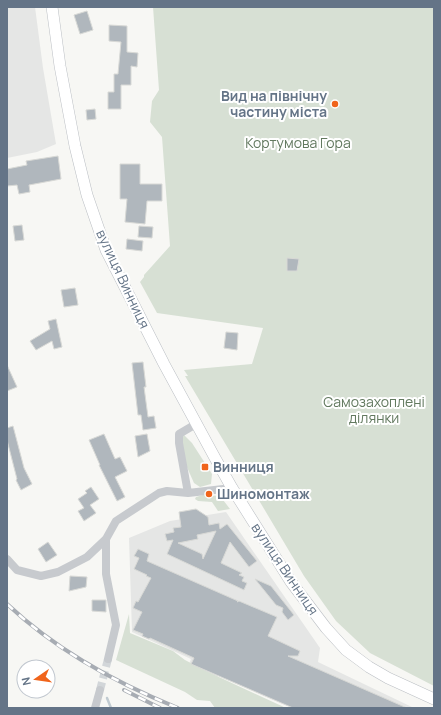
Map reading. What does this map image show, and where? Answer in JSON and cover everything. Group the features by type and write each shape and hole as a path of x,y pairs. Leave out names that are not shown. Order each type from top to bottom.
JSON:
{"main road":[{"name":"вулиця Винниця","path":"52,7 74,146 87,195 106,250 196,424 232,488 291,582 326,628 346,650 369,666 388,678 434,699"}],"street":[{"path":"188,493 179,443 179,434 196,424"},
{"path":"7,559 17,570 41,576 58,572 87,557 106,539 116,522 159,494 167,491 188,493 232,488"},
{"path":"106,539 106,574 116,625 108,659"},
{"path":"95,708 100,690"}],"shaded area":[{"path":"7,7 35,7 43,68 56,144 37,152 7,158"},
{"path":"226,512 320,648 318,662 414,708 296,708 220,673 217,678 189,664 191,659 132,632 129,538 170,521"}],"green space":[{"name":"Кортумова Гора","path":"153,7 434,7 434,686 370,653 336,621 304,576 185,376 188,376 184,370 252,364 263,328 157,313 140,282 144,275 170,246 162,137 150,122 152,101 159,90"},
{"path":"184,435 192,443 212,474 211,484 200,487 194,483 186,465 181,439"},
{"path":"203,495 220,496 230,509 218,511 212,502 198,501 195,499 196,497"},
{"path":"129,614 130,633 173,651 185,660 206,671 286,708 215,708 210,701 197,700 185,692 116,660"}],"building":[{"path":"87,11 93,30 80,34 74,15"},
{"path":"109,25 127,26 127,52 138,53 137,67 131,66 131,85 121,85 121,109 108,109 108,92 114,92 114,74 118,74 121,42 109,41"},
{"path":"95,109 96,119 87,120 86,110"},
{"path":"58,156 61,179 29,185 30,192 19,194 17,185 7,186 7,169 27,165 26,161"},
{"path":"120,164 140,164 140,184 162,184 162,201 147,201 145,224 125,222 127,199 120,199"},
{"path":"22,225 24,240 15,241 13,226"},
{"path":"139,226 153,227 152,238 138,237"},
{"path":"127,239 143,241 142,251 126,249"},
{"path":"287,258 299,259 297,271 287,271"},
{"path":"75,288 78,305 64,307 61,290"},
{"path":"56,319 62,347 54,349 52,341 36,350 30,341 50,329 48,321"},
{"path":"226,332 238,333 237,350 224,348"},
{"path":"143,362 146,387 144,387 148,417 154,416 156,428 143,430 141,415 138,415 132,363"},
{"path":"7,365 17,387 7,391"},
{"path":"13,426 24,468 32,484 21,490 16,480 7,440 7,428"},
{"path":"104,434 115,459 120,457 127,471 115,477 125,497 117,501 99,465 89,440"},
{"path":"147,434 150,451 138,457 135,436"},
{"path":"91,487 99,499 90,505 96,513 84,521 78,511 84,508 78,499 87,493 85,491"},
{"path":"196,509 208,517 209,525 219,523 220,529 227,524 257,561 249,567 230,542 221,563 242,573 239,575 244,577 242,581 247,583 244,590 167,554 173,540 167,541 165,534 174,532 173,528 181,527 179,512","holes":["216,531 203,559 202,554 178,543 198,539 197,535"]},
{"path":"48,542 57,555 46,562 38,549"},
{"path":"138,549 149,554 147,561 238,601 237,602 239,601 277,617 268,636 300,651 298,656 288,656 407,708 293,708 191,664 194,658 150,638 149,639 142,636 143,634 133,630 142,612 133,608 136,601 138,602 151,578 134,569 139,558 134,556"},
{"path":"70,576 87,577 86,587 69,591"},
{"path":"255,579 271,586 294,615 288,620 282,612 283,608 276,605"},
{"path":"92,600 106,600 106,612 92,611"}],"waterway":[{"path":"107,698 111,708"}],"tunnel":[{"path":"100,690 108,659"}],"railway":[{"path":"7,604 26,621 66,651 132,688 178,708"},
{"path":"124,690 160,708"}],"place":[{"name":"Вид на північну частину міста","path":"335,104"},
{"name":"Винниця","path":"205,467"},
{"name":"Шиномонтаж","path":"209,494"}],"park label":[{"name":"Самозахоплені ділянки","path":"374,410"}]}
